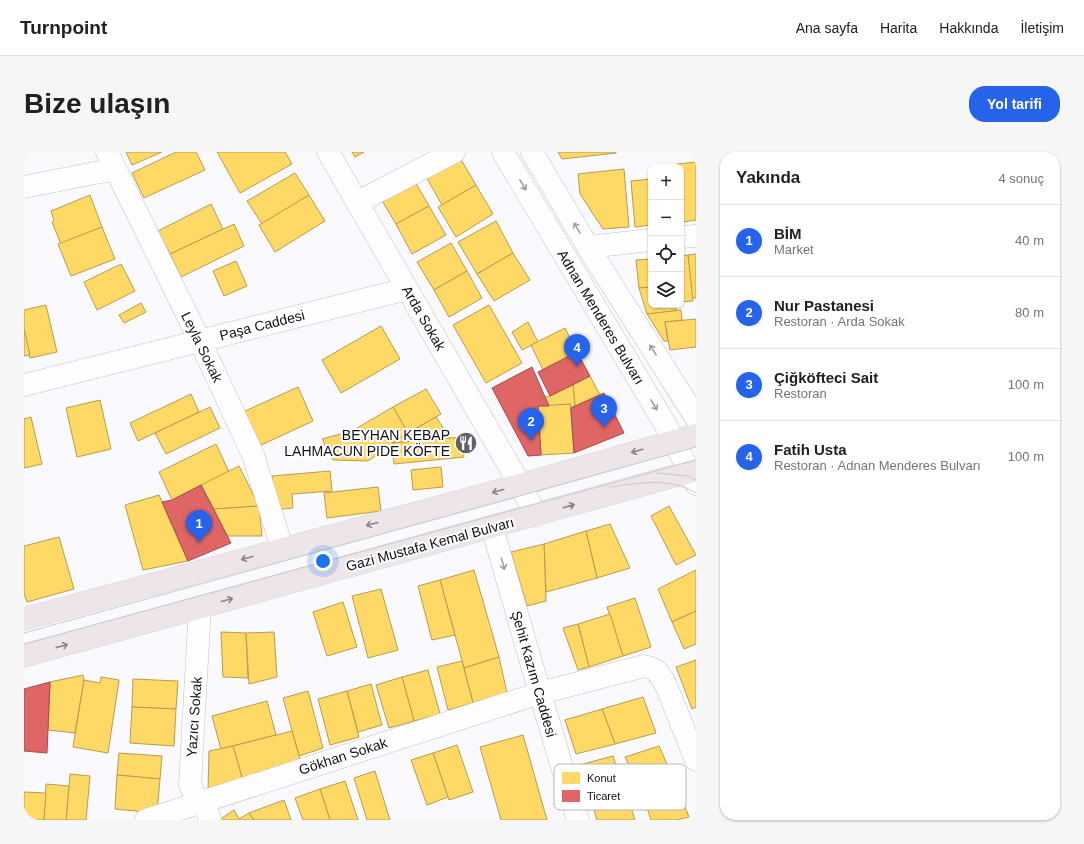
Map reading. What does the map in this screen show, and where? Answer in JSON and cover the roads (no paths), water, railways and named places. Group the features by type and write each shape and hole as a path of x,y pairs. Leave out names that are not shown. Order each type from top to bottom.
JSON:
{"main road":[{"path":"24,619 282,548 520,485 696,435"},
{"name":"Gazi Mustafa Kemal Bulvarı","path":"24,656 536,515 694,475"}],"street":[{"name":"Arda Sokak","path":"328,152 408,289 536,515"},
{"path":"358,202 454,152"},
{"name":"Adnan Menderes Bulvarı","path":"503,152 694,475"},
{"name":"Adnan Menderes Bulvarı","path":"532,152 588,247 696,418"},
{"path":"24,187 111,160"},
{"name":"Leyla Sokak","path":"111,160 200,341 253,455 282,548"},
{"path":"684,237 696,236"},
{"path":"588,247 648,240"},
{"name":"Paşa Caddesi","path":"24,385 408,289"},
{"name":"Şehit Kazım Caddesi","path":"492,527 561,764"},
{"name":"Yazıcı Sokak","path":"200,607 190,784 193,792 207,811"},
{"name":"Gökhan Sokak","path":"146,820 207,811 540,693 644,666 653,668 659,673 665,684 696,760"},
{"name":"Şehit Kazım Caddesi","path":"575,810 578,820"}],"tram line":[{"path":"24,633 696,447"},
{"path":"24,644 696,460"},
{"path":"657,473 688,476 696,480"},
{"path":"610,487 654,482 675,485 696,493"}],"place":[{"name":"Fatih Usta","path":"577,367"},
{"name":"Çiğköfteci Sait","path":"604,428"},
{"name":"Nur Pastanesi","path":"531,441"},
{"name":"BEYHAN KEBAP LAHMACUN PIDE KÖFTE","path":"466,443"},
{"name":"BİM","path":"199,543"}]}
